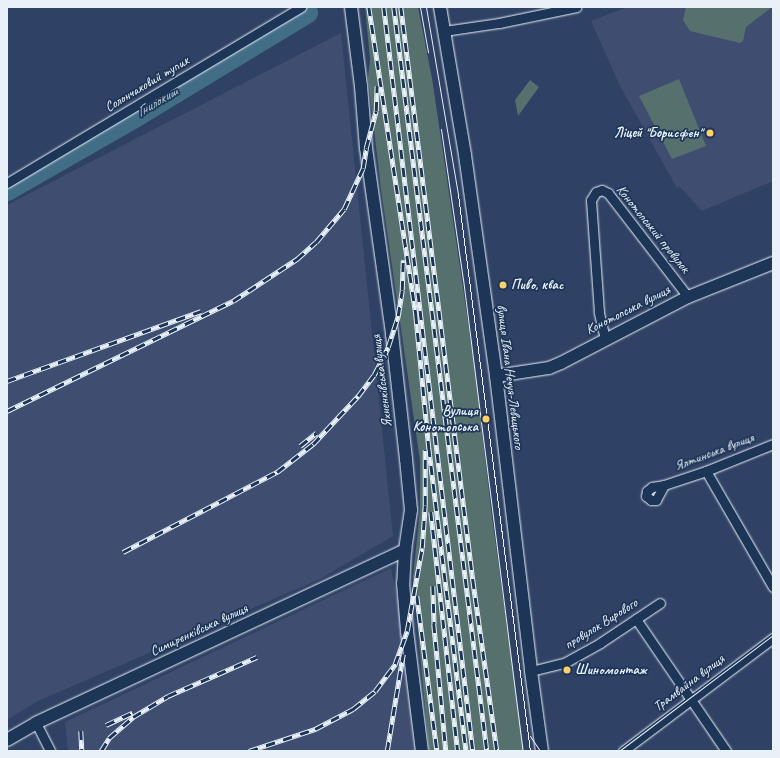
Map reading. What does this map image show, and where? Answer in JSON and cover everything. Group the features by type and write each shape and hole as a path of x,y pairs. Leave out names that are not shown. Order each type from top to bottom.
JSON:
{"main road":[{"name":"Яхненківська вулиця","path":"351,7 361,86 366,148 392,334 411,510 404,550 403,583 407,631 422,751"},
{"name":"вулиця Івана Нечуя-Левицького","path":"440,7 466,155 496,376 542,751"},
{"name":"Конотопська вулиця","path":"496,376 548,368 561,363 688,297 773,263"},
{"name":"Симиренківська вулиця","path":"7,740 36,723 404,550"}],"street":[{"name":"Солончаковий тупик","path":"7,183 301,7"},
{"path":"444,31 499,23 576,7"},
{"name":"Конотопський провулок","path":"605,339 599,312 591,200 596,192 602,190 608,193 688,297"},
{"name":"Ялтинська вулиця","path":"664,485 706,471 773,444"},
{"path":"706,471 773,587"},
{"name":"провулок Вирового","path":"531,671 566,662 660,603"},
{"path":"636,619 692,699 726,751"},
{"name":"Трамвайна вулиця","path":"623,751 773,638"},
{"path":"36,723 50,751"}],"shaded area":[{"name":"Ліцей \"Борисфен\"","path":"627,7 773,7 773,181 702,211 679,186 677,188 620,86 591,21"},
{"path":"341,33 393,536 320,579 38,701 7,720 7,205"},
{"path":"391,568 400,612 418,751 68,751 65,722"}],"green space":[{"path":"365,7 418,7 432,78 475,369 491,509 524,751 429,751 413,577 420,510 420,461 381,189 368,78 370,59"},
{"path":"686,7 772,7 746,27 743,41 740,43 690,31 683,20"},
{"path":"679,79 706,146 672,159 639,96"},
{"path":"530,80 539,87 518,116 515,100"}],"waterway":[{"name":"Гнилокиш","path":"7,191 131,120 308,13"}],"tram line":[{"path":"420,7 428,52"},
{"path":"426,7 458,195 530,751"},
{"path":"441,129 463,279 523,751"},
{"path":"619,751 773,635"},
{"path":"530,736 540,751"}],"railway":[{"path":"369,7 416,315 429,448 466,751"},
{"path":"384,7 473,751"},
{"path":"394,7 487,751"},
{"path":"401,7 473,580 497,751"},
{"path":"7,411 233,301 297,259 316,242 344,209 363,168 366,148 376,111 377,86"},
{"path":"123,552 277,472 313,444 358,396 374,375 388,347 398,316 402,290 403,260"},
{"path":"7,381 201,311"},
{"path":"300,446 316,433"},
{"path":"249,751 315,729 353,709 375,691 395,664 407,631 422,548 425,505 425,450"},
{"path":"431,512 458,751"},
{"path":"433,586 434,624 446,751"},
{"path":"417,596 437,751"},
{"path":"387,751 403,654"},
{"path":"101,751 109,738 133,717 168,696 257,657"},
{"path":"106,725 132,713"},
{"path":"81,731 82,751"}],"place":[{"name":"Ліцей \"Борисфен\"","path":"710,133"},
{"name":"Пиво, квас","path":"503,285"},
{"name":"Вулиця Конотопська","path":"486,419"},
{"name":"Шиномонтаж","path":"567,670"}]}
